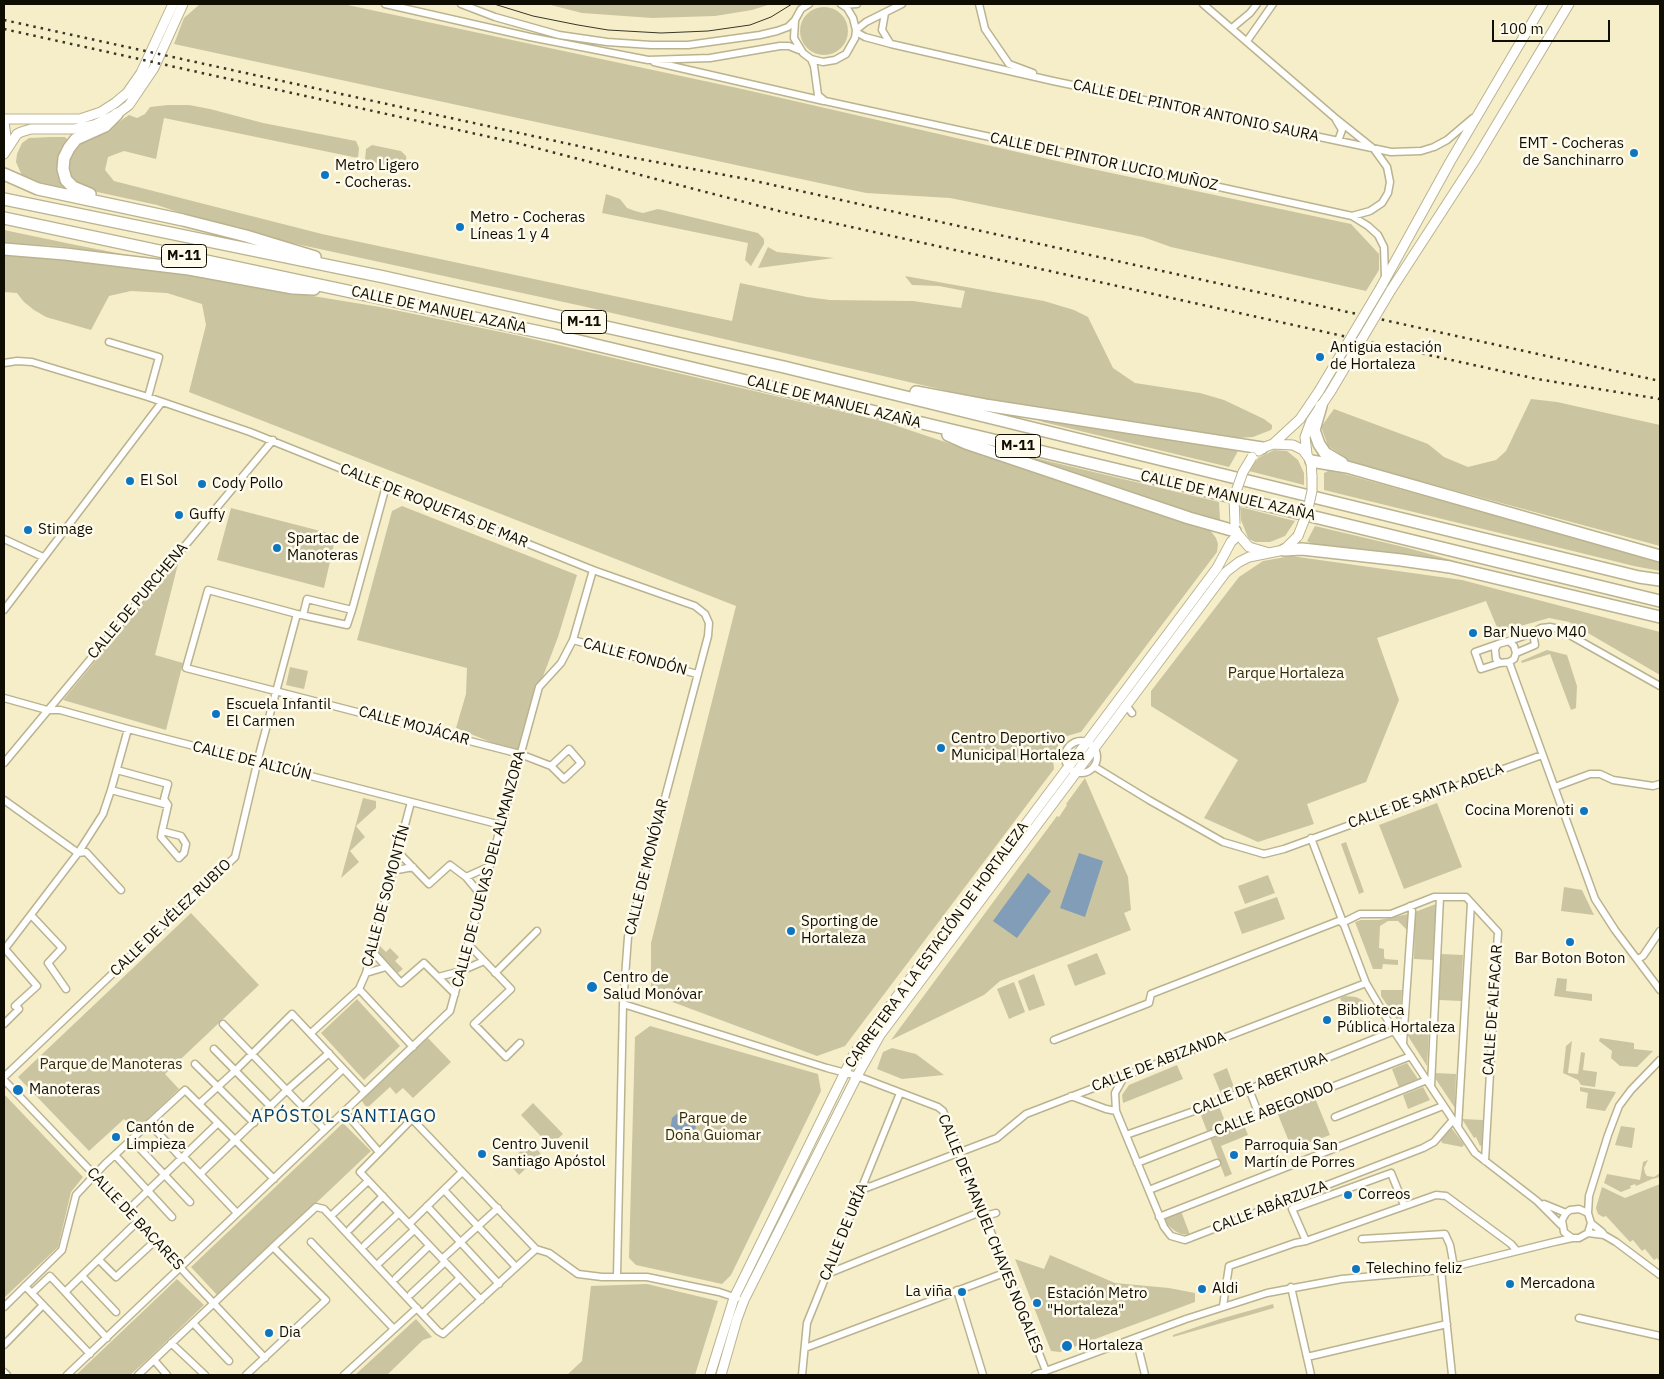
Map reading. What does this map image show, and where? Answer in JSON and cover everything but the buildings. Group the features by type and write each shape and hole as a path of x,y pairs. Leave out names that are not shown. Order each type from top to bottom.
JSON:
{"highway":[{"path":"117,114 105,126 76,140 68,148 64,158 63,169 66,180 82,192 154,210 183,220"},
{"path":"4,174 38,189 183,220 246,236 384,277"},
{"name":"CALLE DE MANUEL AZAÑA","path":"4,199 384,277 784,367 1639,577"},
{"name":"CALLE DE MANUEL AZAÑA","path":"9,220 554,335 1281,508 1660,601"},
{"path":"4,249 65,254 189,270 293,288 353,292"},
{"path":"784,367 985,404 1262,448"},
{"path":"1321,406 1314,430 1318,444 1325,453 1347,467"},
{"path":"926,424 966,443 1189,518 1236,530"},
{"path":"1309,457 1660,556"},
{"path":"1284,550 1312,550 1450,567 1660,618"},
{"path":"1639,577 1660,580"},
{"name":"M-11","path":"1639,577 1660,585"}],"main road":[{"path":"4,125 6,141 4,153"}],"street":[{"path":"4,119 72,120 89,116 115,103 127,93 141,73 173,4"},
{"path":"4,153 17,134 21,132 31,129 75,129 94,125 117,114 129,105 146,81 183,4"},
{"path":"385,4 648,60 710,58 789,46 800,50 811,59 823,62 835,60 850,49 856,31 850,13 841,4"},
{"path":"461,4 504,20 559,35 607,42 651,45 688,45 760,36 782,29 795,20"},
{"path":"800,50 794,38 793,26 801,10 808,4"},
{"path":"841,4 857,4"},
{"path":"856,31 866,22 902,4"},
{"name":"CALLE DEL PINTOR ANTONIO SAURA","path":"978,4 985,29 1009,64 1053,81"},
{"path":"1203,4 1374,149 1387,166 1390,182 1388,193 1382,203 1370,211 1352,216"},
{"path":"1232,28 1250,13 1257,4"},
{"path":"1247,41 1273,4"},
{"path":"1274,444 1300,419 1319,391 1543,4"},
{"path":"1284,550 1298,536 1307,513 1312,491 1312,477 1305,437 1311,421 1391,290 1476,159 1569,4"},
{"path":"885,13 882,30 886,39 891,44"},
{"name":"CALLE DEL PINTOR ANTONIO SAURA","path":"856,31 865,36 891,44 1053,81 1391,152 1409,152 1434,147 1457,132 1482,109"},
{"path":"811,59 814,66 818,94 824,101"},
{"name":"CALLE DEL PINTOR LUCIO MUÑOZ","path":"648,60 824,101 1352,216 1378,235 1384,247 1383,283"},
{"name":"CALLE DEL PINTOR ANTONIO SAURA","path":"1334,117 1342,130 1338,141"},
{"path":"109,342 159,357 148,398"},
{"name":"CALLE DE ROQUETAS DE MAR","path":"4,363 17,361 32,362 162,402 273,440 593,570 695,606 705,614"},
{"path":"4,610 42,557 162,402"},
{"name":"CALLE DE PURCHENA","path":"4,763 273,440"},
{"path":"1236,530 1234,497 1243,472 1252,457 1262,448 1274,444 1293,445 1303,450 1309,457"},
{"path":"276,690 186,668 208,590 347,625 386,486"},
{"name":"CARRETERA A LA ESTACIÓN DE HORTALEZA","path":"710,1375 734,1298 854,1054 1217,568 1236,530 1249,547 1268,552"},
{"path":"4,539 42,557"},
{"path":"4,547 14,543"},
{"name":"CARRETERA A LA ESTACIÓN DE HORTALEZA","path":"721,1375 744,1300 857,1076 880,1035 1226,572 1249,556 1284,550"},
{"name":"CALLE DE CUEVAS DEL ALMANZORA","path":"67,1375 450,1011 539,686 561,663 573,640 593,570"},
{"path":"300,614 307,598 352,610"},
{"name":"CALLE DE VÉLEZ RUBIO","path":"4,1078 235,857 276,690 300,614"},
{"name":"CALLE DE MONÓVAR","path":"616,1276 623,1004 628,937 708,636 709,623 705,614"},
{"path":"1509,642 1514,646 1516,653 1514,659 1481,669 1475,652 1509,642 1541,628 1550,627 1559,629 1660,686"},
{"path":"1516,653 1536,645 1533,633"},
{"name":"CALLE FONDÓN","path":"573,640 697,674"},
{"path":"1498,644 1494,648 1494,653 1500,663"},
{"path":"1509,662 1596,899 1660,990"},
{"name":"CALLE MOJÁCAR","path":"276,690 520,754 551,766 564,779 581,763 569,749 551,766"},
{"name":"CALLE DE ALICÚN","path":"4,698 47,710 60,710 501,825"},
{"path":"1126,705 1132,714"},
{"path":"4,1024 19,1009 15,1006 37,986 4,950 78,854 103,814 128,729"},
{"path":"1068,767 1076,773 1083,774 1095,766 1097,754 1095,748 1087,742"},
{"name":"CALLE DE SANTA ADELA","path":"1095,766 1148,800 1223,842 1264,854 1542,754"},
{"path":"117,770 168,784 164,799 168,805 162,831 161,837 179,858 184,854 186,844 181,836 162,831"},
{"path":"1555,787 1590,774 1600,774 1613,780 1653,786 1660,784"},
{"path":"111,790 168,805"},
{"path":"4,800 78,854"},
{"name":"CALLE DE SOMONTÍN","path":"311,1033 359,990 366,973 410,802"},
{"path":"1311,838 1366,983 1394,1031 1475,1153 1537,1201 1562,1226"},
{"path":"397,851 429,884 450,865 466,877 481,895"},
{"path":"78,854 86,852 121,890"},
{"path":"392,871 413,867"},
{"path":"466,877 488,867"},
{"path":"1054,1040 1149,1003 1151,994 1360,914 1391,914 1434,897 1466,897 1471,903 1458,1128"},
{"path":"1431,1086 1440,897"},
{"name":"CALLE DE ALFACAR","path":"1471,903 1498,932 1485,1161"},
{"path":"1402,1042 1412,911 1410,906"},
{"path":"1470,914 1477,910"},
{"path":"31,915 62,948 48,963 66,989"},
{"path":"495,973 537,931"},
{"path":"1638,959 1643,956 1660,932"},
{"path":"468,944 511,990 474,1024 506,1057 520,1043"},
{"path":"371,950 401,983 424,963 455,994"},
{"path":"438,977 461,971 484,961"},
{"path":"366,973 386,967"},
{"name":"CALLE DE ABIZANDA","path":"861,1190 997,1138 1026,1114 1366,983"},
{"path":"359,990 413,1047"},
{"name":"CALLE DE MANUEL CHAVES NOGALES","path":"623,1004 857,1076 938,1107 943,1111 1046,1372"},
{"path":"199,1104 253,1054 292,1014 365,1092"},
{"path":"224,1024 324,1130"},
{"name":"CALLE DE ABERTURA","path":"1126,1136 1394,1031"},
{"path":"214,1048 270,1106"},
{"path":"200,1174 287,1090 329,1053"},
{"name":"CALLE ABEGONDO","path":"1137,1163 1411,1056"},
{"path":"1588,1233 1591,1223 1588,1213 1589,1196 1619,1106 1630,1090 1660,1060"},
{"path":"195,1064 254,1123"},
{"path":"303,1108 343,1069"},
{"path":"1125,1075 1115,1093 1116,1111 1159,1216"},
{"name":"CALLE DE BACARES","path":"4,1078 265,1358"},
{"name":"CALLE ABEGONDO","path":"1335,1117 1427,1080"},
{"path":"1249,1089 1259,1115"},
{"path":"4,1307 62,1250 76,1195 94,1174 185,1090 274,1178"},
{"name":"CALLE DE URÍA","path":"802,1375 807,1323 900,1093"},
{"path":"1071,1096 1116,1111"},
{"name":"CALLE ABÁRZUZA","path":"1443,1106 1159,1216 1171,1236 1185,1240 1423,1148 1434,1142 1453,1120"},
{"path":"344,1111 379,1152"},
{"path":"481,1300 360,1172 412,1119 536,1248 549,1253 578,1274 602,1277 647,1277 719,1292 744,1300"},
{"path":"128,1210 218,1122"},
{"path":"149,1123 237,1213"},
{"path":"131,1139 190,1202"},
{"path":"115,1155 172,1217"},
{"path":"1149,1190 1217,1163"},
{"path":"409,1224 462,1172"},
{"path":"1306,1241 1292,1209 1391,1173 1404,1205"},
{"path":"334,1213 368,1181"},
{"path":"444,1190 516,1267"},
{"path":"1223,1306 1229,1266 1436,1195 1446,1196 1511,1244 1517,1251"},
{"path":"350,1229 382,1196"},
{"path":"1579,1209 1589,1196"},
{"path":"1537,1201 1566,1213"},
{"path":"426,1206 499,1284"},
{"path":"138,1375 316,1207 321,1207 347,1232 438,1331 444,1334 536,1248"},
{"path":"411,1294 460,1242 498,1208"},
{"path":"1572,1238 1564,1232 1562,1226 1562,1220 1566,1213 1570,1210 1579,1209 1588,1213"},
{"path":"365,1245 399,1213"},
{"path":"827,1274 984,1214 996,1213"},
{"path":"65,1292 138,1221"},
{"path":"1591,1223 1604,1235 1660,1275"},
{"path":"1550,1242 1558,1234 1562,1226"},
{"path":"380,1262 414,1230"},
{"path":"1035,1375 1223,1306 1291,1287 1342,1279 1441,1270 1550,1242 1579,1238 1588,1233 1604,1235"},
{"path":"1362,1239 1445,1234 1450,1245 1454,1267"},
{"path":"99,1260 116,1277 156,1240"},
{"path":"311,1242 394,1329"},
{"path":"396,1278 429,1246"},
{"path":"246,1375 326,1300 272,1247"},
{"path":"1441,1270 1452,1375"},
{"path":"805,1348 1006,1272"},
{"path":"32,1293 50,1276 107,1338"},
{"path":"82,1276 116,1312"},
{"path":"422,1314 460,1278"},
{"path":"25,1286 90,1354"},
{"path":"1291,1287 1311,1375"},
{"path":"957,1290 983,1375"},
{"path":"4,1345 43,1305"},
{"path":"344,1375 417,1308"},
{"path":"1579,1318 1660,1336"},
{"path":"193,1323 229,1361"},
{"path":"1307,1357 1447,1324"},
{"path":"1136,1338 1145,1375"},
{"path":"171,1343 205,1375"},
{"path":"154,1360 168,1375"},
{"path":"4,1372 7,1375"}],"green space":[{"path":"200,4 343,4 742,89 1083,167 1351,224 1379,254 1379,270 1366,291 1171,247 1143,237 950,198 866,193 174,44 184,18"},
{"path":"547,4 771,4 752,10 715,16 652,18 582,13"},
{"path":"824,7 833,9 841,14 846,22 848,31 846,40 841,48 833,53 824,55 815,53 807,48 802,40 800,31 802,22 807,14 815,9"},
{"path":"189,105 210,109 263,123 356,141 359,148 358,158 164,118 156,159 124,151 108,157 105,170 114,181 322,234 732,321 740,283 830,300 913,301 961,308 965,291 939,286 912,285 905,276 1044,301 1074,310 1088,317 1113,368 1135,383 1200,393 1224,400 1264,419 1272,425 1272,428 1253,437 1237,438 982,399 582,306 269,238 157,205 88,190 69,178 67,159 77,143 110,128 129,115 137,118 145,114 150,107"},
{"path":"65,137 68,140 61,148 57,161 59,176 66,189 23,178 16,162 22,143 29,138"},
{"path":"372,145 401,151 406,156 405,170 365,160 366,149"},
{"path":"606,194 620,199 627,208 635,211 643,213 658,209 758,233 764,239 764,244 751,266 745,260 748,243 602,213"},
{"path":"4,230 132,256 56,246 4,243"},
{"path":"768,247 777,252 834,258 758,268"},
{"path":"4,254 41,256 142,268 380,307 520,336 882,421 1210,530 1218,544 1217,552 1081,732 1067,736 1059,743 1053,760 1054,769 845,1046 817,1056 651,994 651,943 736,606 189,392 206,325 202,304 167,293 131,291 109,296 91,330 46,317 24,302 17,293 4,292"},
{"path":"1531,399 1557,402 1660,425 1660,546 1346,461 1346,458 1328,446 1321,427 1334,409 1428,444 1444,457 1468,467 1496,460 1506,451"},
{"path":"1033,416 1238,449 1229,467 1043,422"},
{"path":"1274,450 1287,451 1298,460 1304,473 1304,485 1249,471 1258,458"},
{"path":"1031,457 1219,502 1220,520 1217,522 1030,459"},
{"path":"1330,470 1660,561 1660,571 1324,490 1324,473"},
{"path":"402,506 577,575 558,637 539,687 520,754 456,728 466,694 467,668 357,640 392,511"},
{"path":"1240,507 1295,521 1285,536 1270,542 1255,542 1249,539 1247,535 1241,520"},
{"name":"Spartac de Manoteras","path":"231,508 336,535 324,588 217,560"},
{"path":"1315,526 1408,548 1469,565 1424,557 1314,545 1307,541"},
{"name":"Parque Hortaleza","path":"1291,556 1462,580 1660,632 1660,675 1569,622 1549,618 1499,632 1486,601 1377,638 1399,700 1366,782 1307,804 1314,824 1258,842 1204,818 1238,760 1151,706 1151,691 1239,577 1263,561"},
{"path":"179,560 155,655 183,663 166,730 63,700"},
{"path":"1547,650 1567,655 1577,686 1576,708 1571,710 1550,654 1522,663 1521,661"},
{"path":"290,667 308,671 304,689 286,685"},
{"name":"Centro Deportivo Municipal Hortaleza","path":"1085,778 1128,877 1131,910 1124,913 1131,930 1000,981 984,995 891,1040 1057,816 1059,817"},
{"path":"363,798 376,801 376,808 356,826 365,837 350,851 359,862 341,878"},
{"path":"1437,803 1462,867 1404,889 1379,825"},
{"path":"1346,842 1364,892 1359,894 1341,844"},
{"path":"1268,875 1275,893 1245,904 1238,886"},
{"path":"1564,887 1582,890 1594,915 1561,911"},
{"path":"1277,897 1285,919 1242,934 1234,912"},
{"path":"1436,904 1434,960 1414,959 1415,912"},
{"name":"Parque de Manoteras","path":"191,913 259,985 165,1074 179,1089 136,1130 124,1119 89,1151 18,1077"},
{"path":"1408,914 1407,930 1398,921 1388,921 1380,926 1379,948 1384,949 1385,959 1398,960 1398,965 1383,964 1382,969 1373,969 1355,922 1379,920"},
{"path":"377,943 386,952 390,948 399,957 395,961 403,969 398,973 375,950"},
{"path":"1097,953 1106,974 1075,986 1067,965"},
{"path":"1441,954 1463,955 1461,1001 1439,1000"},
{"path":"1034,974 1045,1005 1029,1011 1018,981"},
{"path":"1557,978 1567,979 1566,991 1592,994 1592,1001 1554,996"},
{"path":"1014,982 1025,1012 1009,1019 997,989"},
{"path":"1381,990 1402,990 1400,1024 1381,996"},
{"path":"1345,996 1356,997 1366,1004 1346,1012 1340,998"},
{"path":"357,999 400,1046 364,1080 321,1033"},
{"name":"Parque de Doña Guiomar","path":"650,1026 818,1074 821,1091 731,1275 722,1284 636,1265 629,1258 635,1037"},
{"path":"1408,1030 1429,1031 1427,1066 1408,1036"},
{"path":"427,1037 451,1062 413,1098 403,1088 396,1094 390,1087 367,1108 361,1100"},
{"path":"1600,1038 1634,1043 1634,1049 1653,1051 1637,1067 1620,1066 1611,1058 1612,1051 1599,1041"},
{"path":"1572,1041 1568,1073 1578,1074 1581,1052 1585,1053 1583,1070 1597,1072 1595,1087 1581,1085 1578,1080 1563,1073 1566,1046"},
{"path":"892,1048 916,1054 944,1075 902,1079 877,1069 883,1052"},
{"path":"1407,1063 1418,1079 1399,1087 1392,1069"},
{"path":"1177,1065 1183,1079 1123,1103 1122,1095 1129,1085"},
{"path":"1227,1068 1235,1090 1222,1096 1213,1074"},
{"path":"1435,1073 1456,1074 1455,1108 1435,1078"},
{"path":"1423,1087 1430,1100 1408,1109 1403,1095"},
{"path":"1580,1087 1616,1092 1605,1111 1586,1108 1588,1093 1580,1091"},
{"name":"Parque de Manoteras","path":"4,1094 83,1177 71,1192 58,1247 4,1298"},
{"path":"1315,1098 1330,1135 1292,1149 1277,1112"},
{"path":"533,1103 563,1134 550,1146 521,1115"},
{"path":"1219,1106 1226,1124 1207,1131 1200,1113"},
{"path":"1462,1119 1483,1120 1482,1145 1480,1146 1476,1137 1474,1138"},
{"path":"343,1123 371,1151 218,1296 191,1267"},
{"path":"1244,1125 1248,1135 1221,1146 1232,1174 1225,1177 1210,1138"},
{"path":"1450,1126 1463,1143 1462,1147 1442,1143 1441,1140"},
{"path":"1621,1126 1635,1128 1632,1148 1615,1145"},
{"path":"530,1142 541,1154 519,1175 508,1163"},
{"path":"1648,1160 1644,1168 1647,1176 1654,1177 1660,1173 1660,1177 1636,1186 1635,1184 1621,1192 1604,1183 1607,1174 1640,1180 1643,1162"},
{"path":"1660,1184 1660,1262 1657,1258 1654,1260 1645,1249 1642,1251 1633,1240 1630,1242 1606,1216 1603,1217 1598,1214 1596,1208 1602,1187 1625,1198"},
{"path":"1181,1211 1190,1235 1175,1231 1164,1220 1165,1217"},
{"path":"1050,1255 1115,1283 1169,1288 1195,1293 1195,1302 1060,1352 1051,1351 1015,1259 1044,1269"},
{"path":"177,1279 204,1305 147,1360 130,1375 76,1375"},
{"path":"647,1284 718,1301 695,1375 567,1375 582,1361 591,1286"},
{"path":"1273,1304 1274,1308 1173,1337 1173,1335 1220,1319"},
{"path":"416,1319 432,1337 423,1340 387,1375 355,1375"}],"water":[{"path":"1079,853 1103,861 1085,917 1060,908"},
{"path":"1028,873 1051,891 1017,938 993,921"},
{"path":"678,1113 681,1115 681,1122 687,1123 688,1116 696,1120 695,1136 691,1140 685,1140 685,1133 680,1133 679,1139 671,1136 672,1118"}],"tram line":[{"path":"494,4 533,16 578,25 608,30 661,33 708,31 750,25 771,17 792,4"}],"railway":[{"path":"4,20 624,156 746,179 1660,381"},
{"path":"4,29 517,143 779,211 1537,379 1660,399"}],"place":[{"name":"EMT - Cocheras de Sanchinarro","path":"1634,153"},
{"name":"Metro Ligero - Cocheras.","path":"325,175"},
{"name":"Metro - Cocheras Líneas 1 y 4","path":"460,227"},
{"name":"Antigua estación de Hortaleza","path":"1320,357"},
{"name":"El Sol","path":"130,481"},
{"name":"Cody Pollo","path":"202,484"},
{"name":"Guffy","path":"179,515"},
{"name":"Stimage","path":"28,530"},
{"name":"Spartac de Manoteras","path":"277,548"},
{"name":"Bar Nuevo M40","path":"1473,633"},
{"name":"Escuela Infantil El Carmen","path":"216,714"},
{"name":"Centro Deportivo Municipal Hortaleza","path":"941,748"},
{"name":"Cocina Morenoti","path":"1584,811"},
{"name":"Sporting de Hortaleza","path":"791,931"},
{"name":"Bar Boton Boton","path":"1570,942"},
{"name":"Centro de Salud Monóvar","path":"592,987"},
{"name":"Biblioteca Pública Hortaleza","path":"1327,1020"},
{"name":"Manoteras","path":"18,1090"},
{"name":"Cantón de Limpieza","path":"116,1137"},
{"name":"Centro Juvenil Santiago Apóstol","path":"482,1154"},
{"name":"Parroquia San Martín de Porres","path":"1234,1155"},
{"name":"Correos","path":"1348,1195"},
{"name":"Telechino feliz","path":"1356,1269"},
{"name":"Mercadona","path":"1510,1284"},
{"name":"Aldi","path":"1202,1289"},
{"name":"La viña","path":"962,1292"},
{"name":"Estación Metro \"Hortaleza\"","path":"1037,1303"},
{"name":"Dia","path":"269,1333"},
{"name":"Hortaleza","path":"1067,1346"}],"district":[{"name":"APÓSTOL SANTIAGO","path":"344,1117"}]}
